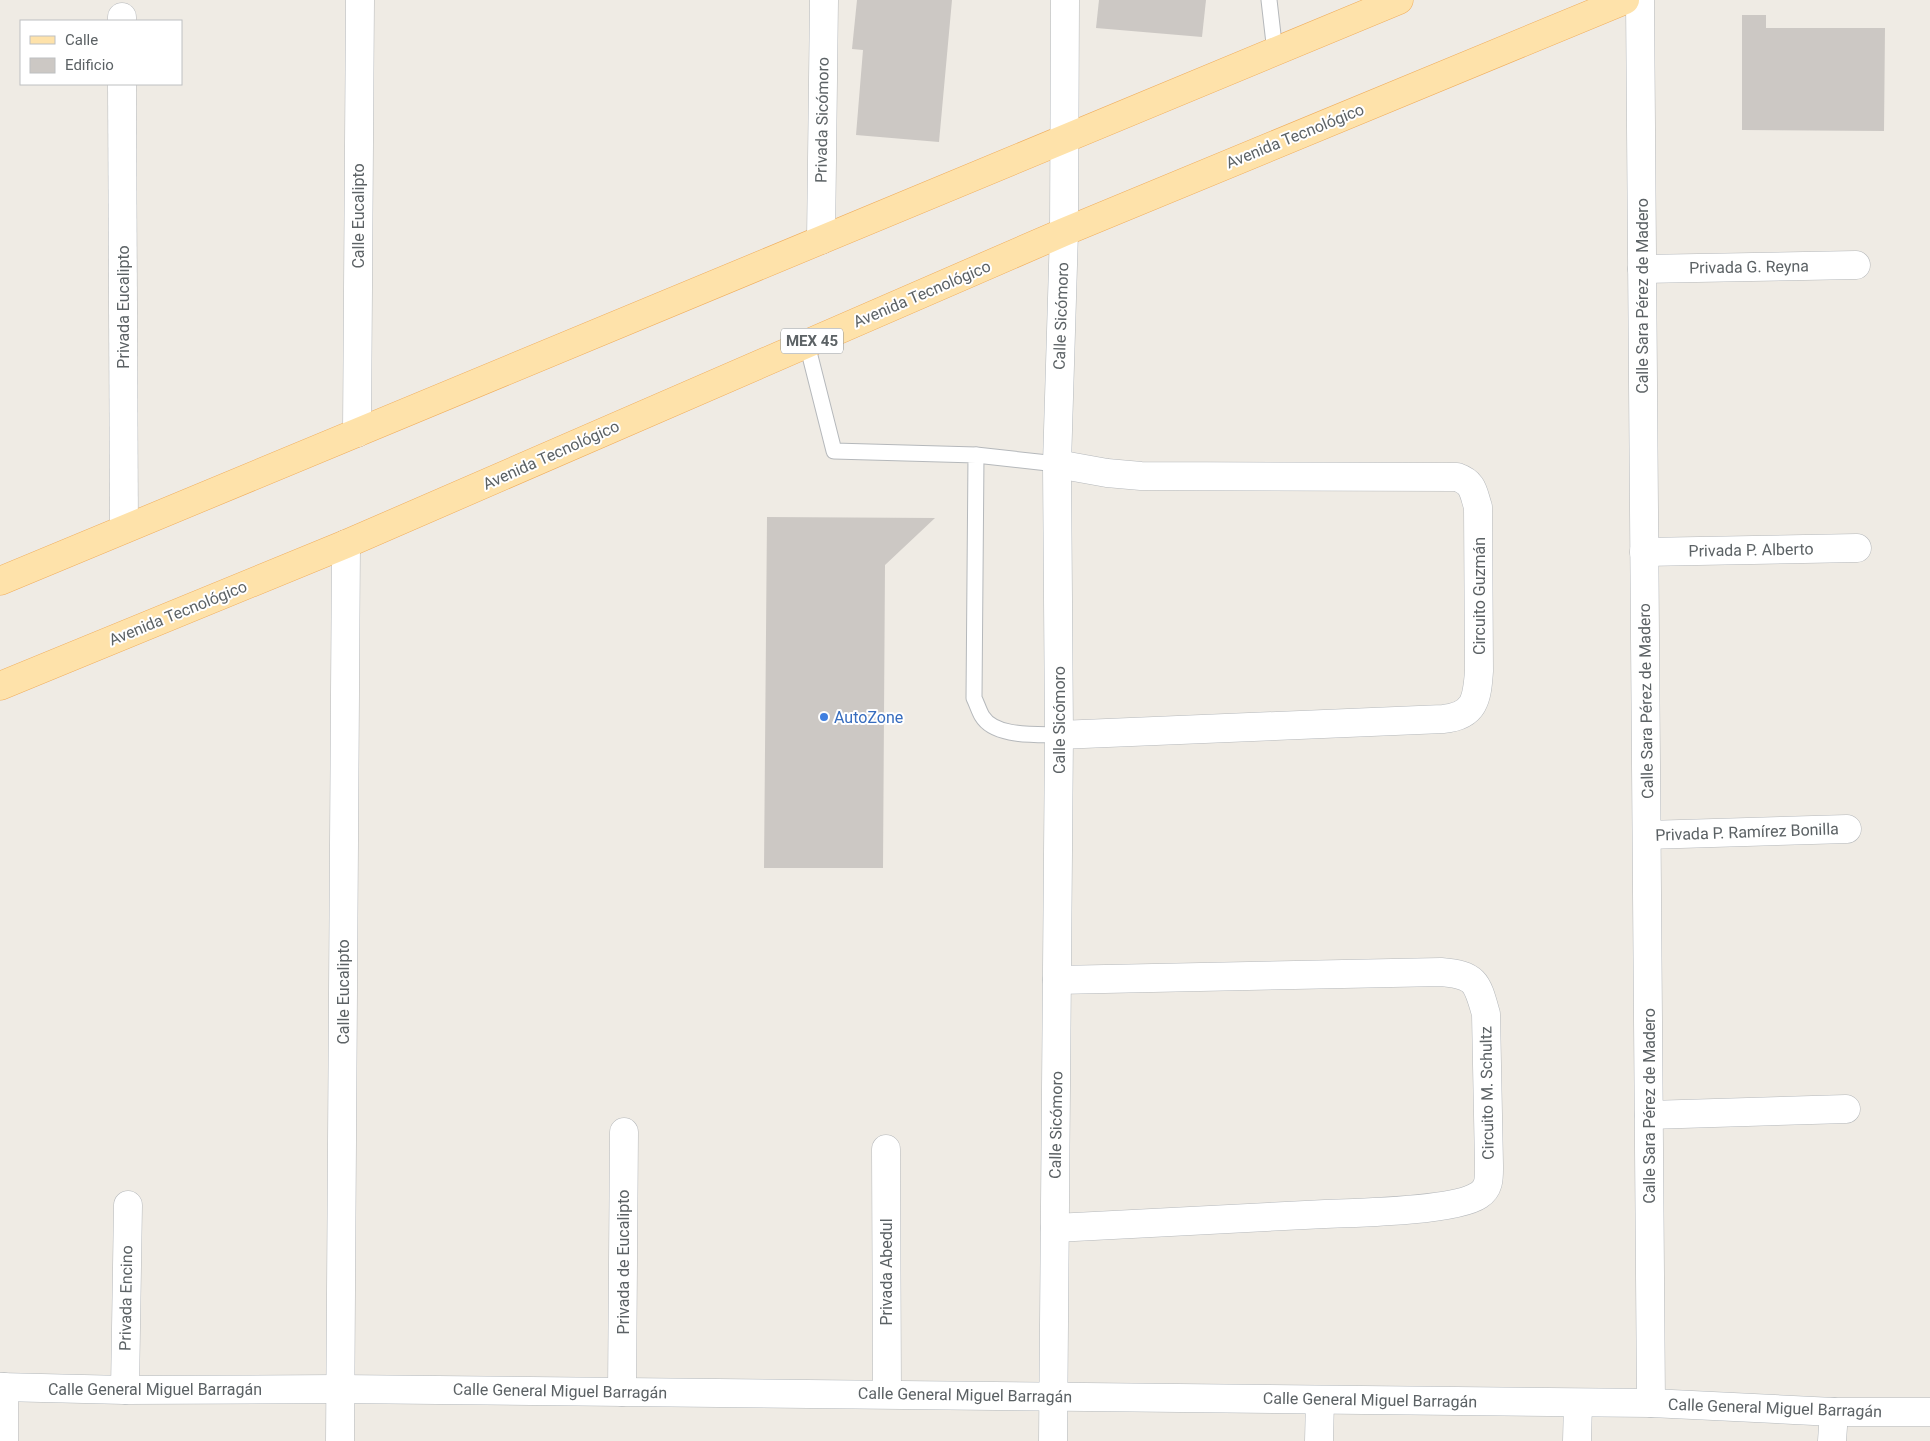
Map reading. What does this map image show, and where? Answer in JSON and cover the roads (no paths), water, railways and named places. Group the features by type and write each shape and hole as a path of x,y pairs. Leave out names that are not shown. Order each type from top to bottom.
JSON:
{"main road":[{"path":"0,580 1400,0"},
{"name":"Avenida Tecnológico","path":"0,686 346,544 1064,232 1625,0"}],"street":[{"name":"Calle Eucalipto","path":"356,433 360,0"},
{"name":"Privada Sicómoro","path":"821,240 824,0"},
{"name":"Calle Sicómoro","path":"1053,1441 1059,735 1057,464 1064,232 1065,0"},
{"name":"Calle Sara Pérez de Madero","path":"1640,0 1651,1403"},
{"name":"Privada Eucalipto","path":"122,85 124,529"},
{"name":"Privada G. Reyna","path":"1642,269 1856,265"},
{"name":"Circuito Guzmán","path":"1057,464 1107,474 1141,476 1457,478 1467,480 1472,487 1478,507 1478,680 1473,705 1466,714 1443,719 1059,735"},
{"name":"Calle Eucalipto","path":"340,1441 346,544"},
{"name":"Privada P. Alberto","path":"1644,552 1857,548"},
{"name":"Privada P. Ramírez Bonilla","path":"1647,836 1847,829"},
{"name":"Circuito M. Schultz","path":"1055,1228 1379,1212 1436,1206 1469,1200 1480,1195 1488,1184 1489,1165 1486,1014 1480,991 1473,980 1459,974 1441,972 1057,980"},
{"path":"1650,1114 1846,1109"},
{"name":"Privada de Eucalipto","path":"622,1392 624,1132"},
{"name":"Privada Abedul","path":"886,1149 887,1394"},
{"name":"Privada Encino","path":"125,1390 128,1205"},
{"name":"Calle General Miguel Barragán","path":"2,1387 125,1390 340,1389 1651,1403 1834,1412 1930,1412"},
{"path":"2,1387 4,1441"},
{"path":"1319,1441 1320,1400"},
{"path":"1577,1441 1578,1403"},
{"path":"1832,1441 1834,1412"}],"lane":[{"path":"1268,0 1275,52"},
{"path":"807,344 834,451 976,455 1057,464"},
{"path":"976,455 974,698 982,718 993,726 1012,733 1059,735"}],"place":[{"name":"AutoZone","path":"824,717"}]}
